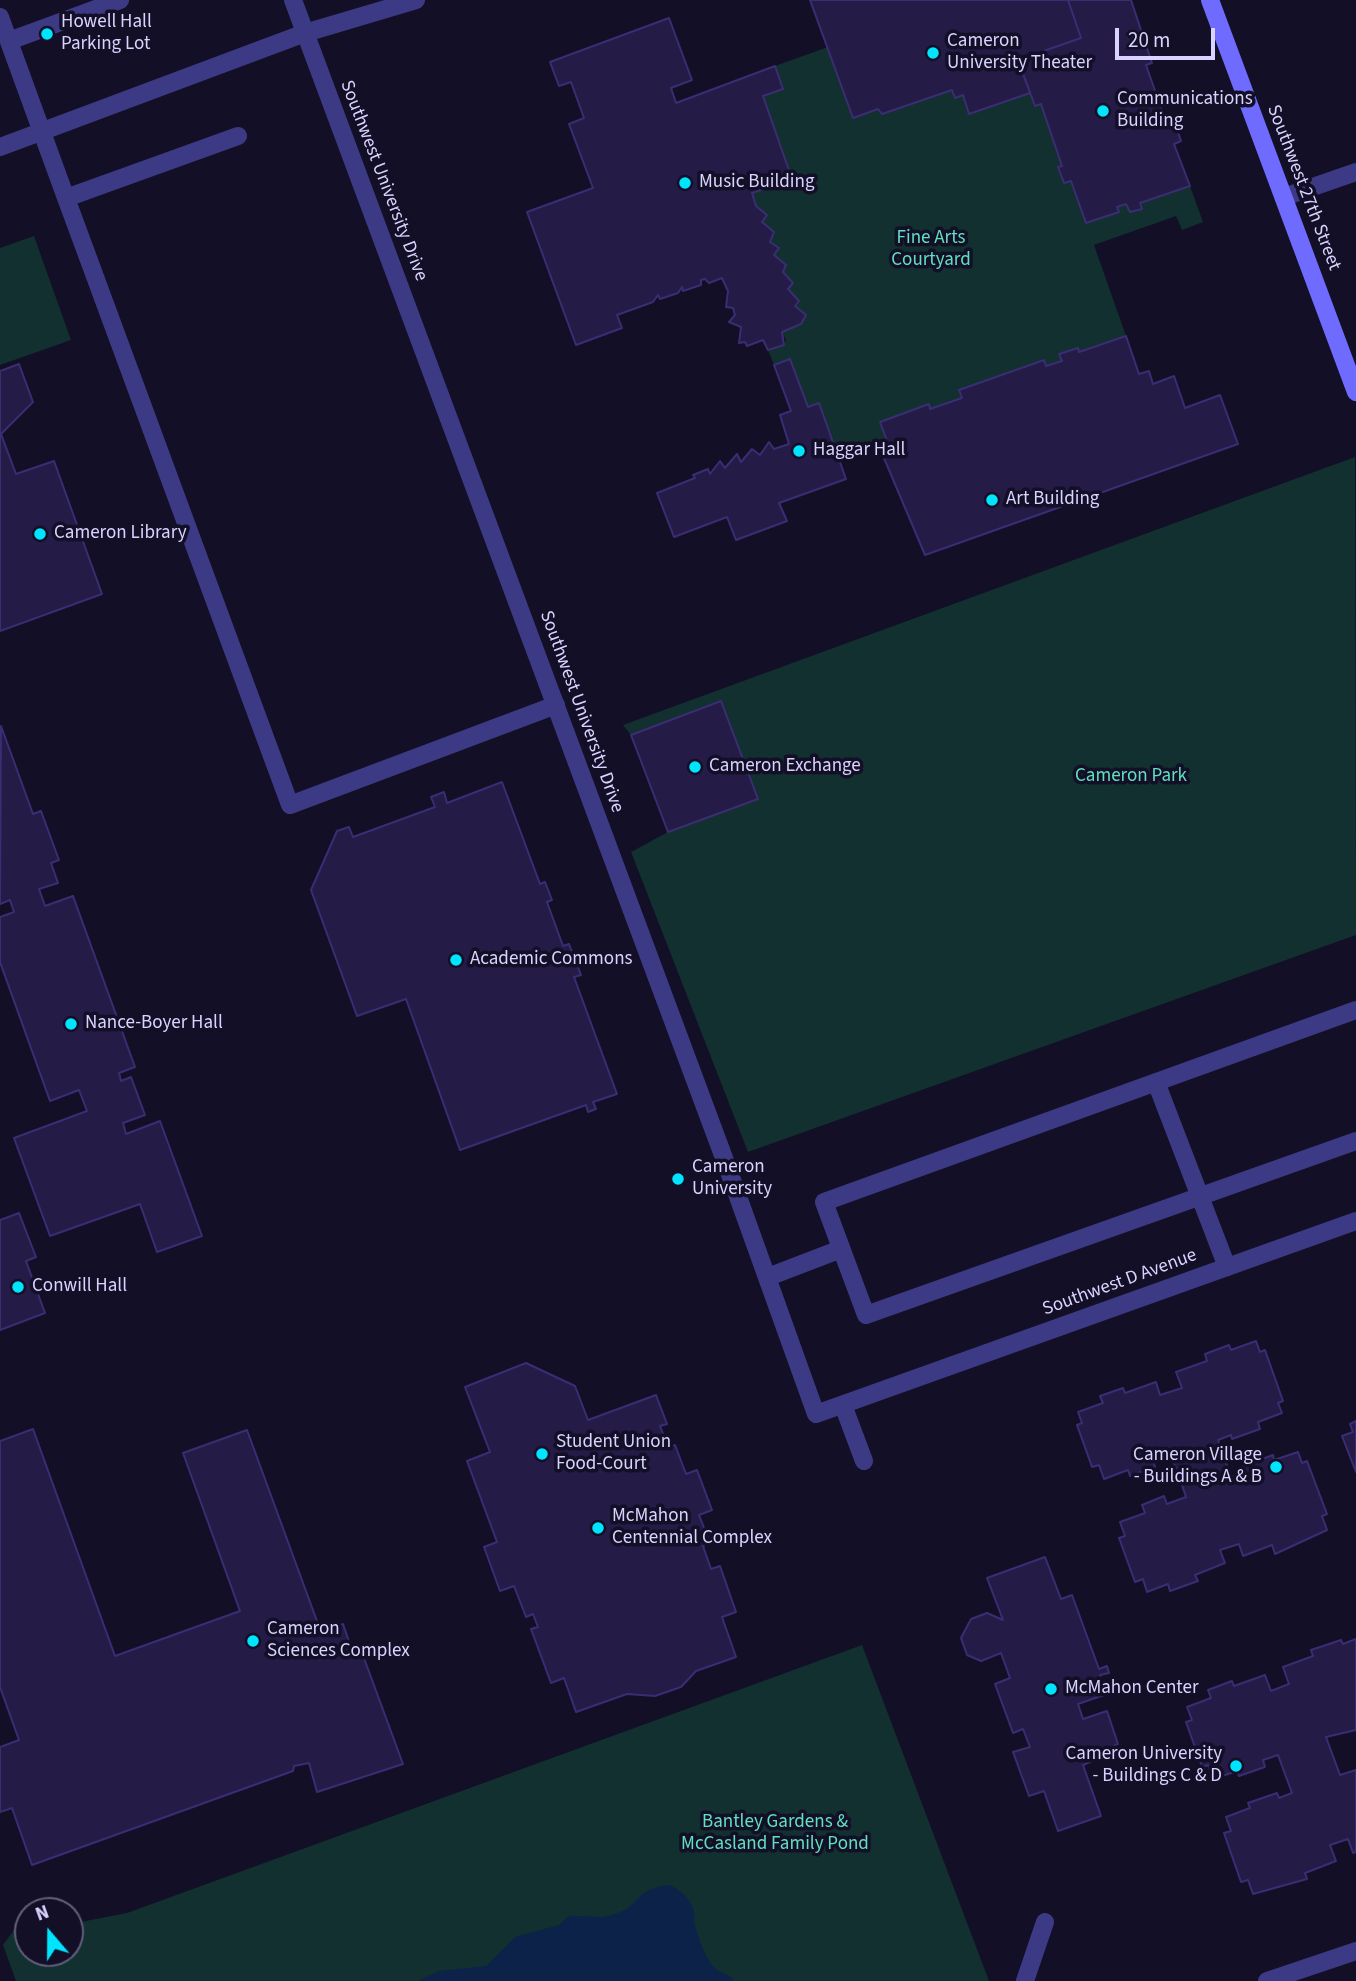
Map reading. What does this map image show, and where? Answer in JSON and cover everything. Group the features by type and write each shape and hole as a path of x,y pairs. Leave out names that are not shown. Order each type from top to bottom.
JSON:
{"street":[{"path":"9,41 120,0"},
{"name":"Southwest University Drive","path":"293,0 768,1277 816,1414 843,1405"},
{"path":"0,147 305,33 416,0"},
{"name":"Southwest 27th Street","path":"1210,0 1356,392"},
{"path":"0,17 290,805 556,705"},
{"path":"66,198 238,136"},
{"path":"1284,197 1356,172"},
{"path":"1356,1010 824,1202 866,1315 1356,1141"},
{"path":"1156,1082 1227,1267"},
{"name":"Southwest D Avenue","path":"843,1405 1356,1221"},
{"path":"768,1277 841,1249"},
{"path":"843,1405 864,1461"},
{"path":"1025,1981 1045,1922"},
{"path":"1267,1981 1356,1951"}],"green space":[{"name":"Fine Arts Courtyard","path":"828,47 853,118 878,109 882,114 952,90 963,95 969,114 1030,93 1035,106 1041,104 1062,166 1059,167 1064,183 1071,181 1086,223 1119,212 1117,207 1126,204 1130,212 1142,209 1140,203 1190,186 1203,222 1182,230 1176,216 1094,245 1126,336 1079,352 1060,355 1062,361 1046,366 1043,360 959,390 962,398 930,409 929,405 887,441 839,459 819,404 808,407 790,360 774,365 768,350 784,345 786,340 782,332 801,324 806,315 795,306 799,301 788,289 793,283 783,272 786,265 774,255 779,248 770,242 774,232 762,222 767,214 756,206 752,193 791,179 763,96 783,89 775,66"},
{"path":"34,236 71,340 0,365 0,248"},
{"name":"Cameron Park","path":"1355,457 1356,935 748,1152 631,852 668,832 758,799 721,701 631,735 623,725"},
{"name":"Bantley Gardens & McCasland Family Pond","path":"862,1645 989,1981 16,1981 3,1945 14,1930 14,1967 84,1967 84,1921 127,1913"}],"water":[{"path":"669,1885 684,1895 692,1905 694,1923 708,1959 716,1969 734,1981 418,1981 439,1971 486,1966 515,1937 559,1925 569,1916 612,1915 632,1905 644,1893"}],"building":[{"name":"Cameron University Theater","path":"810,0 1068,0 1081,38 1018,60 1030,93 969,114 963,95 955,98 952,90 882,114 878,109 853,118"},
{"name":"Communications Building","path":"1068,0 1131,0 1152,63 1146,65 1165,119 1173,117 1181,141 1174,144 1190,186 1140,203 1142,209 1130,212 1126,204 1117,207 1119,212 1086,223 1071,181 1064,183 1058,167 1062,166 1041,104 1035,106 1018,60 1081,38"},
{"name":"Music Building","path":"669,18 692,80 671,88 676,103 775,66 783,89 763,96 792,179 752,193 756,206 767,215 762,222 774,232 770,242 779,248 774,255 786,265 783,272 793,283 788,289 799,301 795,306 806,315 801,324 782,332 784,345 768,350 763,340 747,346 745,342 739,343 741,327 729,322 735,315 733,308 726,307 728,291 722,278 709,283 705,279 701,280 701,285 683,291 682,287 678,293 660,299 658,295 653,302 617,315 622,328 576,345 527,212 593,188 569,124 584,118 571,82 559,86 550,62"},
{"name":"Art Building","path":"1126,336 1139,374 1149,371 1153,384 1174,376 1185,408 1220,395 1238,444 925,555 878,444 887,441 880,422 929,404 930,409 962,398 959,390 1044,360 1046,366 1062,361 1059,354 1078,348 1079,352"},
{"name":"Haggar Hall","path":"790,359 808,407 819,403 846,479 779,503 787,521 736,540 727,517 674,537 657,493 695,478 693,475 708,469 710,474 720,461 725,468 737,454 741,462 752,449 760,455 769,442 774,449 789,444 780,415 791,411 774,365"},
{"name":"Cameron Library","path":"19,364 33,402 1,434 16,474 54,461 102,594 0,631 0,371"},
{"name":"Cameron Exchange","path":"721,701 758,799 668,832 631,735"},
{"name":"Nance-Boyer Hall","path":"1,726 33,814 41,811 59,860 51,863 58,883 39,889 45,906 73,896 135,1067 119,1073 121,1081 131,1077 145,1115 123,1123 126,1134 160,1121 202,1236 157,1252 140,1204 50,1236 14,1138 87,1111 79,1090 50,1101 0,962 0,917 14,912 10,900 0,904"},
{"name":"Academic Commons","path":"502,782 540,884 545,882 552,900 547,902 563,946 569,944 581,975 574,977 617,1094 593,1102 596,1109 588,1112 586,1105 460,1150 406,999 357,1016 311,890 337,831 349,827 353,837 435,807 431,797 444,792 447,803"},
{"name":"Conwill Hall","path":"19,1213 36,1257 26,1261 45,1313 0,1330 0,1220"},
{"name":"Cameron Village - Buildings A & B","path":"1256,1341 1260,1352 1265,1350 1283,1401 1278,1403 1282,1413 1258,1422 1260,1429 1232,1439 1231,1435 1218,1440 1231,1477 1245,1472 1243,1466 1273,1455 1274,1460 1298,1452 1302,1463 1307,1461 1327,1514 1322,1516 1327,1530 1275,1554 1272,1545 1243,1556 1239,1544 1220,1550 1225,1563 1195,1575 1198,1581 1170,1591 1168,1584 1147,1592 1143,1579 1135,1582 1119,1538 1125,1536 1120,1522 1145,1513 1142,1505 1164,1496 1167,1504 1186,1497 1179,1476 1170,1454 1153,1461 1155,1467 1130,1476 1128,1470 1104,1479 1099,1465 1092,1467 1077,1425 1082,1423 1078,1412 1103,1403 1100,1396 1123,1388 1125,1393 1156,1382 1160,1395 1182,1388 1176,1372 1207,1361 1205,1354 1229,1345 1231,1350"},
{"name":"McMahon Centennial Complex","path":"526,1363 575,1386 588,1420 656,1395 667,1424 660,1426 668,1447 675,1445 686,1474 697,1470 712,1510 699,1515 710,1543 703,1546 711,1569 720,1566 736,1612 722,1617 736,1657 696,1671 681,1687 655,1696 627,1694 576,1712 564,1678 551,1683 531,1629 538,1627 533,1614 526,1617 514,1586 500,1591 484,1547 497,1542 467,1461 490,1452 465,1387"},
{"path":"1356,1421 1356,1472 1342,1436 1353,1432 1350,1424"},
{"name":"Cameron Sciences Complex","path":"33,1429 115,1656 240,1611 183,1453 247,1430 321,1632 343,1624 353,1653 361,1650 403,1764 317,1792 309,1763 294,1766 293,1771 32,1865 12,1808 0,1812 0,1747 19,1740 0,1687 0,1441"},
{"name":"McMahon Center","path":"1045,1557 1061,1599 1072,1595 1099,1669 1107,1666 1109,1673 1100,1675 1107,1694 1078,1704 1083,1719 1107,1711 1118,1744 1111,1747 1113,1752 1083,1765 1101,1816 1058,1831 1044,1791 1029,1796 1013,1752 1030,1747 1023,1729 1013,1733 995,1684 1010,1678 1001,1653 981,1661 967,1655 961,1638 971,1619 987,1613 1003,1620 987,1578"},
{"name":"Cameron University - Buildings C & D","path":"1356,1639 1356,1730 1326,1737 1340,1775 1356,1770 1356,1852 1353,1853 1348,1839 1330,1845 1336,1861 1305,1873 1307,1879 1253,1894 1248,1880 1241,1882 1224,1833 1231,1831 1226,1817 1250,1808 1248,1803 1277,1793 1279,1798 1292,1793 1278,1755 1263,1760 1265,1767 1239,1776 1237,1771 1213,1779 1208,1765 1202,1767 1186,1722 1192,1720 1187,1707 1211,1698 1208,1690 1232,1681 1234,1686 1265,1675 1271,1691 1289,1684 1283,1667 1313,1656 1311,1650 1341,1640 1343,1644"}],"place":[{"name":"Howell Hall Parking Lot","path":"47,34"},
{"name":"Cameron University Theater","path":"933,53"},
{"name":"Communications Building","path":"1103,111"},
{"name":"Music Building","path":"685,183"},
{"name":"Haggar Hall","path":"799,451"},
{"name":"Art Building","path":"992,500"},
{"name":"Cameron Library","path":"40,534"},
{"name":"Cameron Exchange","path":"695,767"},
{"name":"Academic Commons","path":"456,960"},
{"name":"Nance-Boyer Hall","path":"71,1024"},
{"name":"Cameron University","path":"678,1179"},
{"name":"Conwill Hall","path":"18,1287"},
{"name":"Student Union Food-Court","path":"542,1454"},
{"name":"Cameron Village - Buildings A & B","path":"1276,1467"},
{"name":"McMahon Centennial Complex","path":"598,1528"},
{"name":"Cameron Sciences Complex","path":"253,1641"},
{"name":"McMahon Center","path":"1051,1689"},
{"name":"Cameron University - Buildings C & D","path":"1236,1766"}]}
